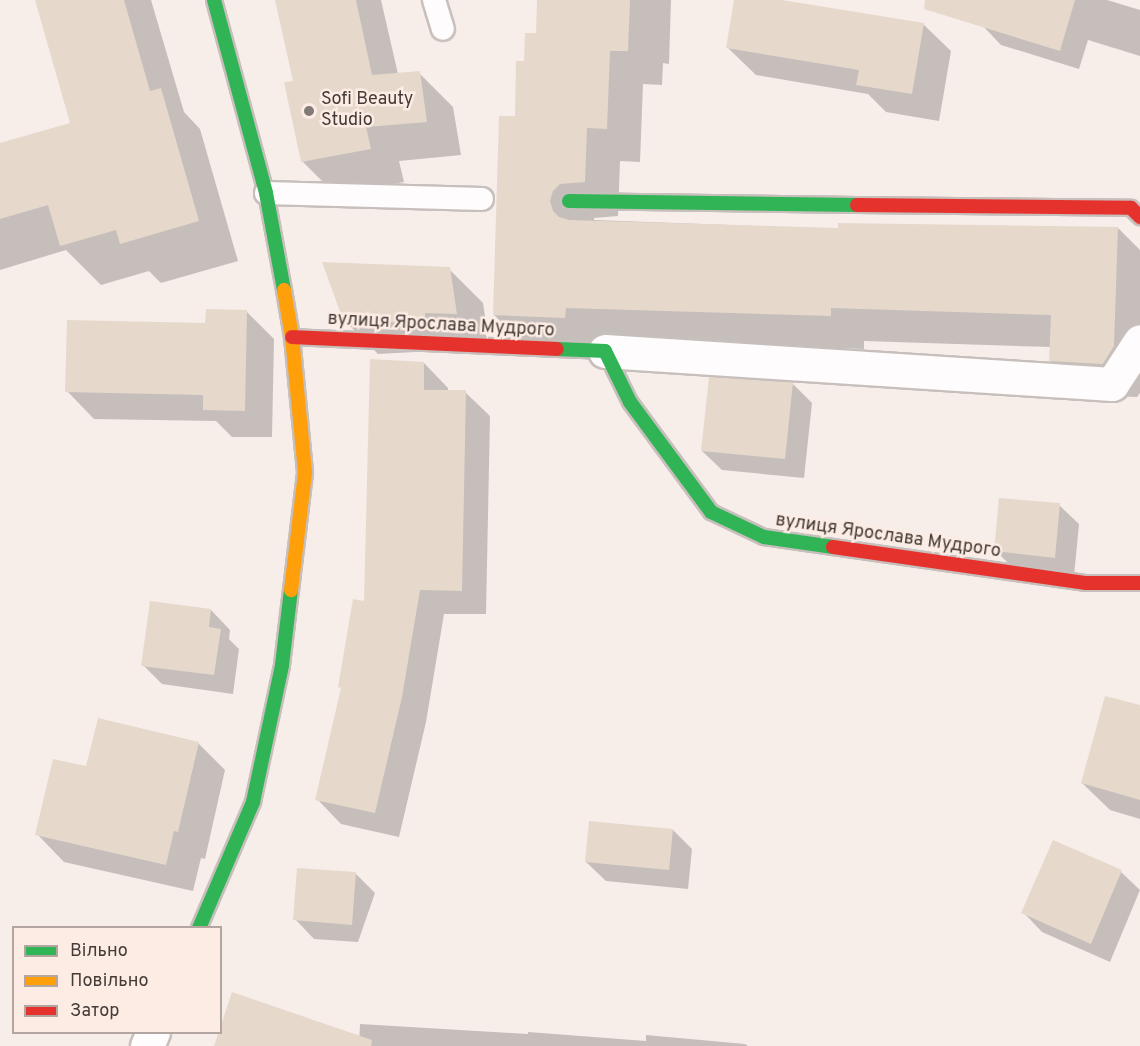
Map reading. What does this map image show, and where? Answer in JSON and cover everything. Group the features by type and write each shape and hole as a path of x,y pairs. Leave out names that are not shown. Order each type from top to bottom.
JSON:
{"street":[{"path":"199,926 253,802 282,665 305,473 292,337 266,193 214,0"},
{"path":"569,201 1131,208 1140,218"},
{"name":"вулиця Ярослава Мудрого","path":"292,337 605,351 630,402 711,512 764,537 1086,583 1140,582"},
{"path":"605,351 1112,384 1140,342"}],"lane":[{"path":"434,0 443,29"},
{"path":"266,193 482,199"}],"building":[{"path":"35,0 124,0 150,91 161,88 199,221 120,244 116,230 60,246 48,205 0,219 0,143 70,123"},
{"path":"275,0 356,0 372,75 420,71 427,122 366,127 371,149 301,162 284,82 293,81"},
{"path":"537,0 630,0 628,51 610,51 607,129 587,128 585,182 560,184 553,191 550,201 553,211 559,217 569,220 838,228 838,223 1118,227 1114,346 1103,364 1049,361 1051,315 831,308 831,316 566,308 565,318 493,315 499,116 515,116 516,61 524,61 525,33 536,33"},
{"path":"734,0 782,0 924,23 912,94 856,85 859,70 726,48"},
{"path":"925,0 1075,0 1060,51 924,9"},
{"path":"322,262 450,267 457,314 425,313 425,324 343,320"},
{"path":"206,309 247,310 245,411 203,410 203,395 65,392 67,320 205,323"},
{"path":"370,359 424,362 424,390 466,390 462,591 420,590 402,697 375,813 315,800 341,688 338,687 353,599 364,601"},
{"path":"709,377 793,382 785,459 701,451"},
{"path":"999,498 1060,503 1055,558 994,551"},
{"path":"150,601 211,609 209,627 221,629 214,675 141,666"},
{"path":"1105,696 1140,705 1140,800 1081,783"},
{"path":"98,718 199,742 178,832 174,831 166,865 35,835 53,759 86,766"},
{"path":"589,821 673,829 669,870 585,862"},
{"path":"1053,840 1122,870 1091,944 1021,913"},
{"path":"297,868 356,872 352,925 293,920"},
{"path":"232,992 372,1040 371,1046 214,1046 218,1034 222,1034 222,1022"}],"traffic: fast":[{"path":"214,0 266,193 284,290"},
{"path":"569,201 857,205"},
{"path":"557,349 605,351 630,402 711,512 764,537 833,547"},
{"path":"200,926 253,802 282,665 291,590"}],"traffic: slow":[{"path":"284,290 292,337 305,473 291,590"}],"traffic: jam":[{"path":"857,205 1131,208 1140,217"},
{"path":"292,337 557,349"},
{"path":"833,547 1086,583 1140,583"}],"place":[{"name":"Sofi Beauty Studio","path":"309,111"}]}
